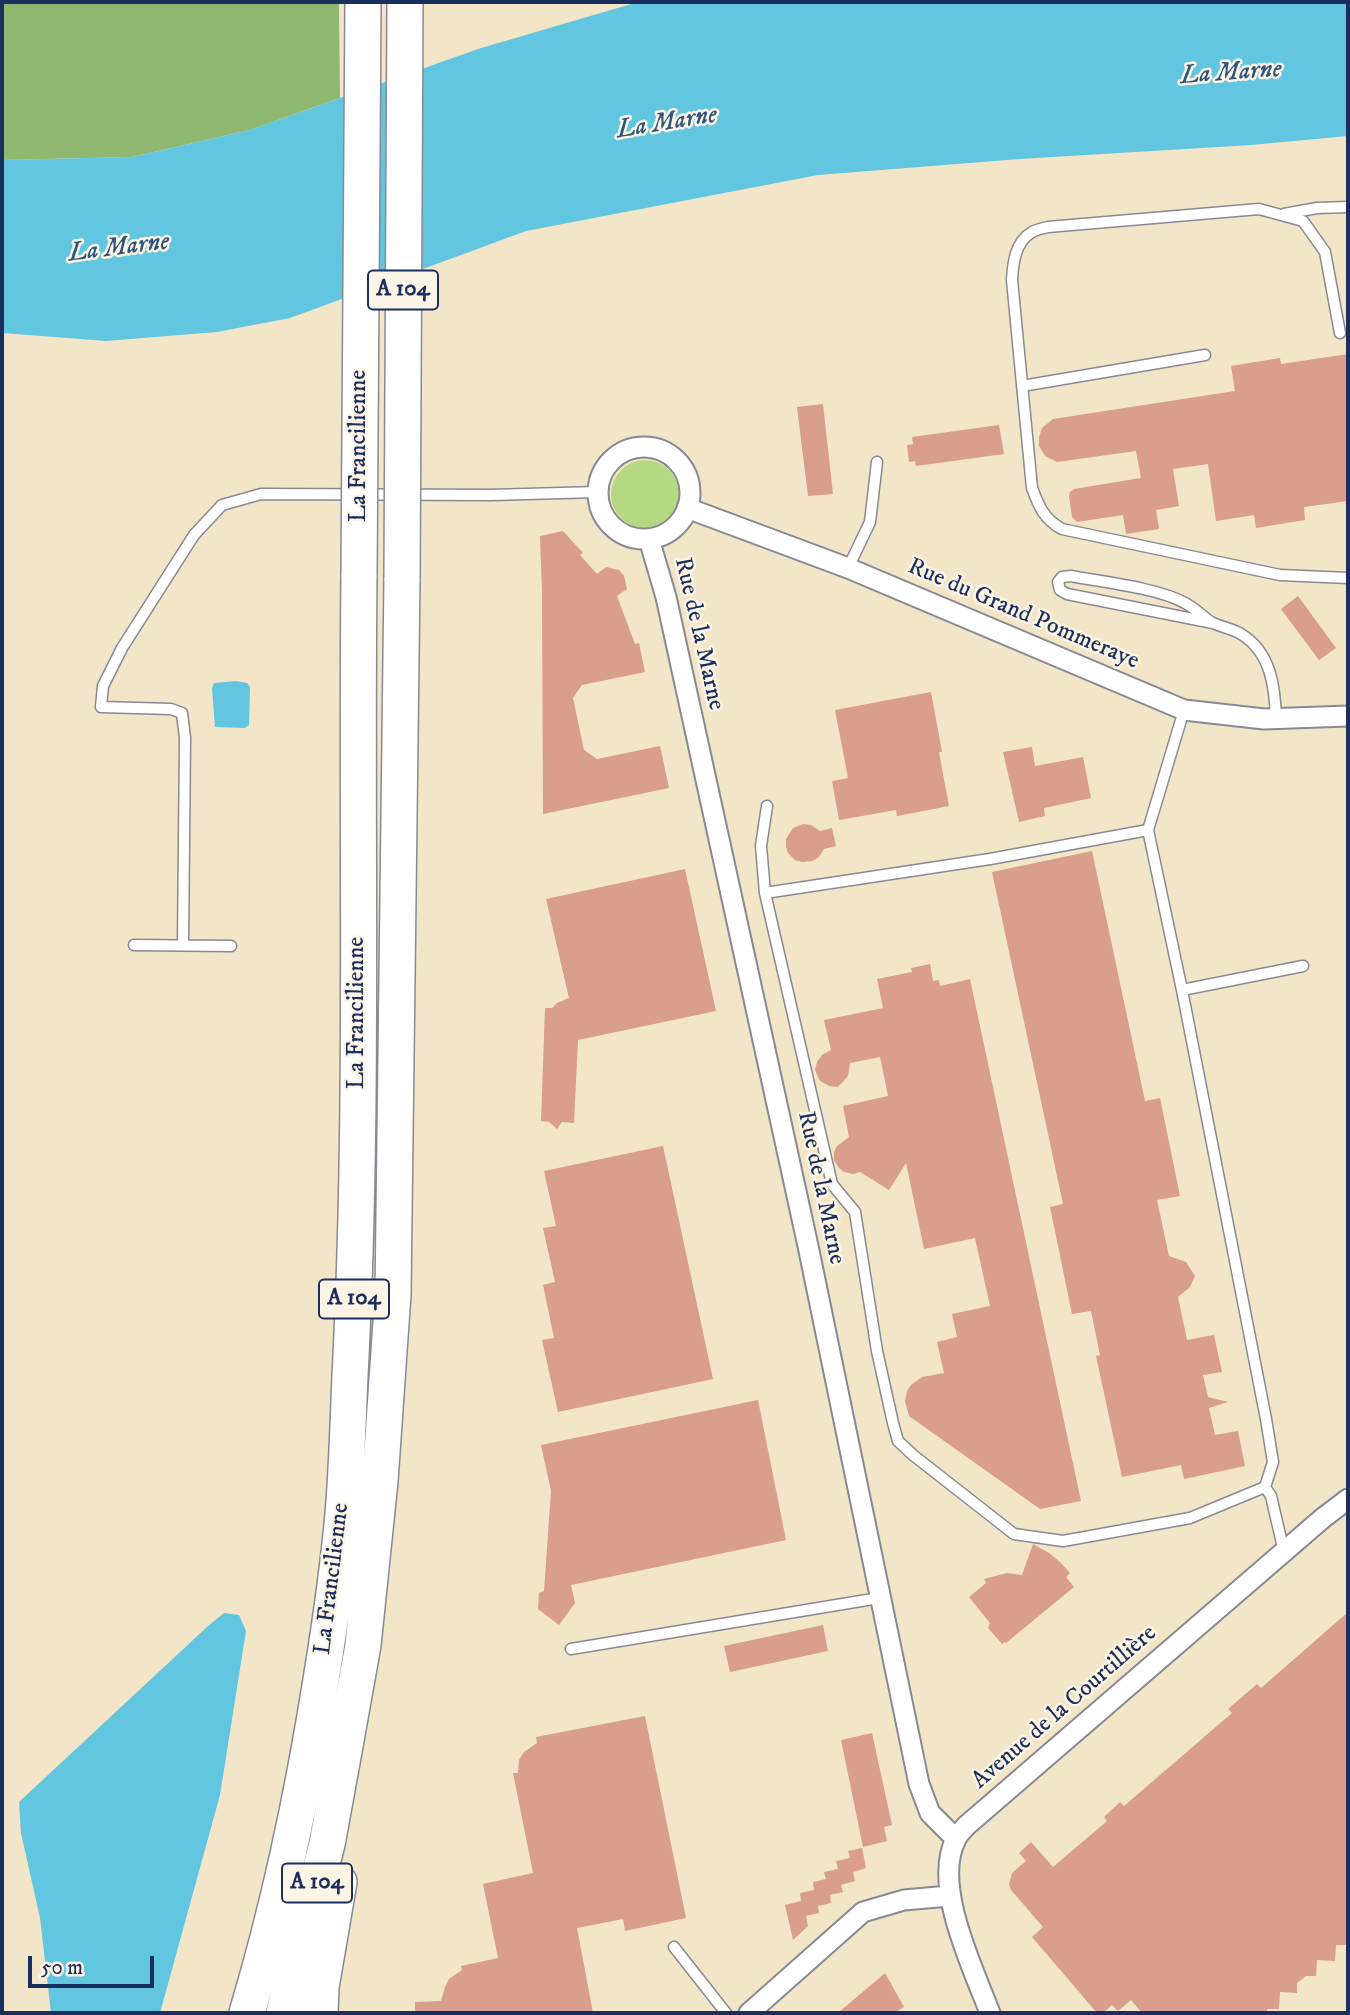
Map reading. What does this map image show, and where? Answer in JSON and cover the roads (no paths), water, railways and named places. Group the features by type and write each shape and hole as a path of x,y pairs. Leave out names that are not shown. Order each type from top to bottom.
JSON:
{"highway":[{"name":"La Francilienne","path":"247,2013 287,1864 307,1767 343,1514 354,1292 359,1090 357,789 363,2"},
{"name":"La Francilienne","path":"284,2013 327,1844 363,1645 380,1482 393,1294 402,578 405,2"},
{"path":"320,2013 321,1987 333,1913 359,1780 344,1751"}],"street":[{"path":"652,447 667,453 679,463 687,477 690,493 687,508 681,520 661,536 649,539 633,538 618,532 607,521 597,492 600,476 609,463 621,453 652,447"},
{"name":"Rue du Grand Pommeraye","path":"687,508 848,568 1184,710 1276,719 1348,716"},
{"name":"Rue de la Marne","path":"649,539 666,597 808,1246 921,1791 930,1813 956,1839"},
{"name":"Avenue de la Courtillière","path":"956,1839 966,1826 1348,1499"},
{"path":"956,1839 948,1874 949,1896 989,2013"},
{"path":"749,2013 863,1912 904,1900 949,1896"}],"lane":[{"path":"1283,215 1317,208 1348,207"},
{"path":"1340,333 1325,252 1303,221 1259,209 1048,227 1031,233 1020,244 1013,259 1012,280 1032,488 1039,508 1049,521 1062,529 1280,575 1348,578"},
{"path":"1022,386 1205,355"},
{"path":"848,568 870,522 877,462"},
{"path":"183,945 185,738 182,713 171,709 101,707 103,686 122,648 194,535 222,505 261,494 491,495 597,492"},
{"path":"1213,623 1185,603 1161,593 1071,576 1058,582 1060,590 1067,594 1213,623 1242,634 1255,646 1271,673 1275,689 1276,719"},
{"path":"767,806 761,846 765,892 832,1184 855,1212 877,1351 898,1441 1014,1534 1063,1541 1190,1518 1265,1487 1273,1462 1182,990 1148,830 1184,710"},
{"path":"765,892 990,859 1148,830"},
{"path":"134,945 231,946"},
{"path":"1182,990 1303,967"},
{"path":"1265,1487 1271,1496 1284,1552"},
{"path":"571,1649 880,1598"},
{"path":"674,1947 726,2013"}],"water":[{"name":"La Marne","path":"638,2 1348,2 1348,136 818,175 526,231 290,318 217,332 106,341 2,333 2,160 132,157 250,130 478,49"},
{"path":"214,683 247,683 250,687 249,725 245,728 215,727 212,688"},
{"path":"224,1613 239,1615 246,1631 220,1795 160,2013 51,2013 40,1918 21,1833 19,1802"}]}
